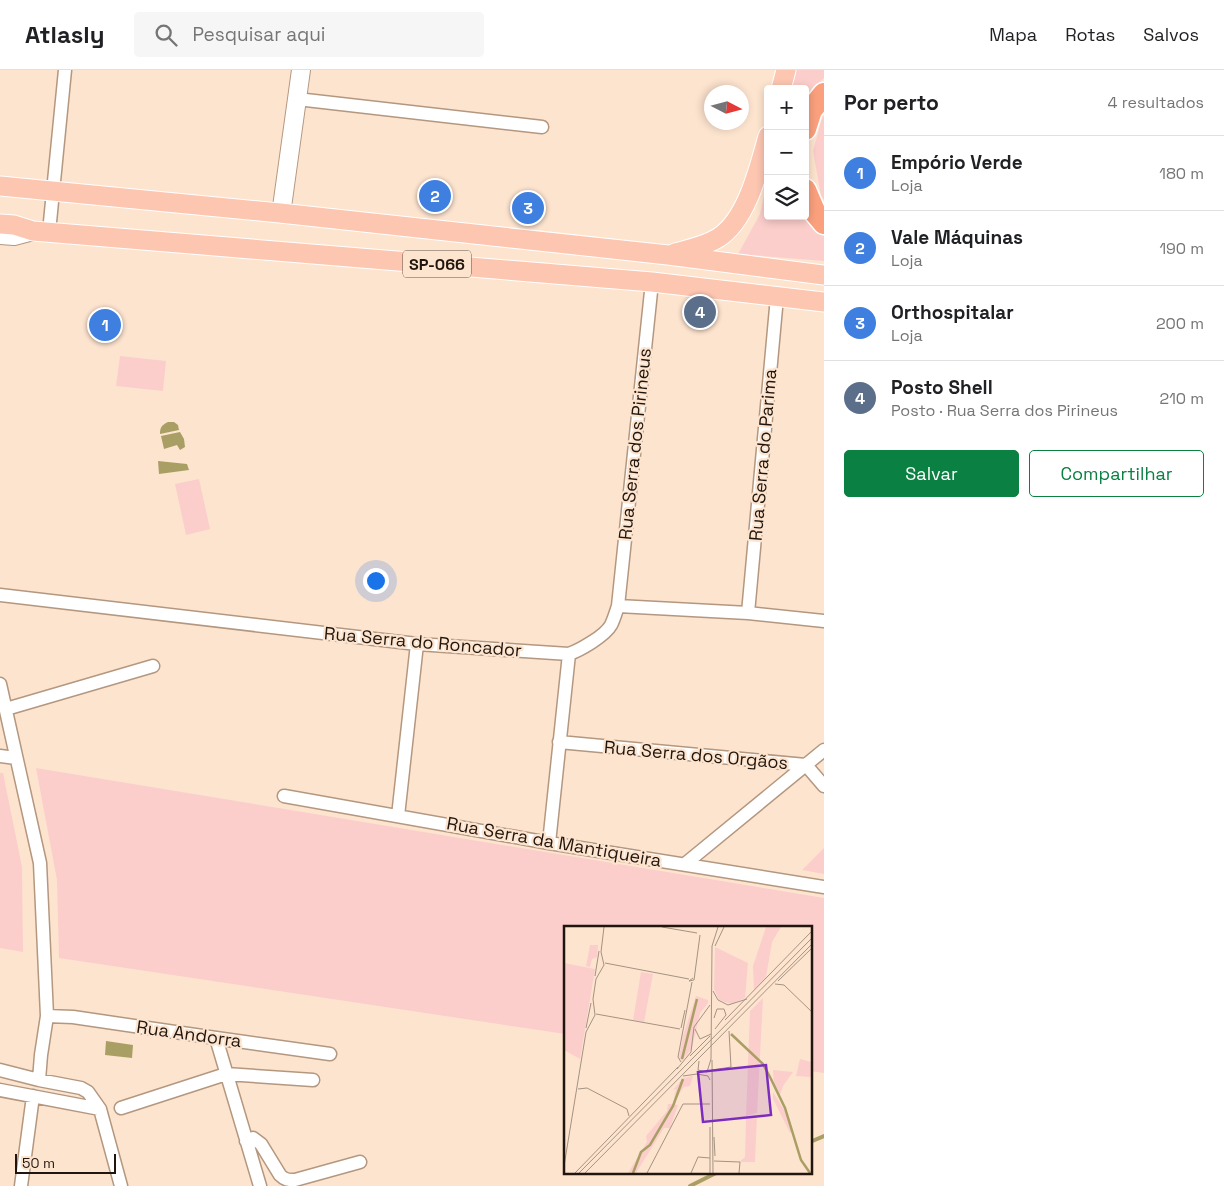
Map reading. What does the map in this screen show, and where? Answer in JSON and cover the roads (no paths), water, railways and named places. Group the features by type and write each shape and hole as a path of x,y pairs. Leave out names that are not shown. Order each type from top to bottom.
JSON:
{"highway":[{"path":"809,116 811,110 824,94"},
{"path":"809,199 814,211 824,223"}],"main road":[{"path":"782,85 786,70"},
{"path":"668,255 702,245 718,238 730,228 744,206 764,149"},
{"name":"SP-066","path":"0,186 280,213 824,274"},
{"name":"SP-066","path":"0,224 14,225 41,232 652,282 824,302"}],"street":[{"path":"0,235 14,236 41,232 54,190 65,70"},
{"path":"280,213 301,70"},
{"path":"297,99 542,127"},
{"name":"Rua Serra dos Pirineus","path":"618,606 652,282"},
{"name":"Rua Serra do Parima","path":"748,613 777,296"},
{"name":"Rua Serra do Roncador","path":"0,595 417,644 569,654"},
{"path":"549,843 569,654 595,640 610,626 618,606 748,613 824,621"},
{"path":"398,816 417,644"},
{"path":"6,709 153,666"},
{"path":"0,684 40,863 47,1016 39,1080"},
{"name":"Rua Serra dos Orgãos","path":"559,742 806,765 824,786"},
{"path":"685,864 824,750"},
{"path":"0,756 16,758"},
{"name":"Rua Serra da Mantiqueira","path":"284,796 549,843 824,887"},
{"name":"Rua Andorra","path":"47,1016 73,1017 330,1054"},
{"path":"216,1038 260,1186"},
{"path":"0,1070 81,1088 88,1092 100,1109 121,1186"},
{"path":"121,1108 226,1074 313,1080"},
{"path":"0,1090 100,1109"},
{"path":"21,1186 33,1096"},
{"path":"246,1141 253,1138 261,1144 285,1182 360,1162"}],"waterway":[{"path":"812,1141 824,1136"},
{"path":"690,1186 714,1174"}],"place":[{"name":"Vale Máquinas","path":"435,196"},
{"name":"Orthospitalar","path":"528,208"},
{"name":"Posto Shell","path":"700,312"},
{"name":"Empório Verde","path":"105,325"}]}
